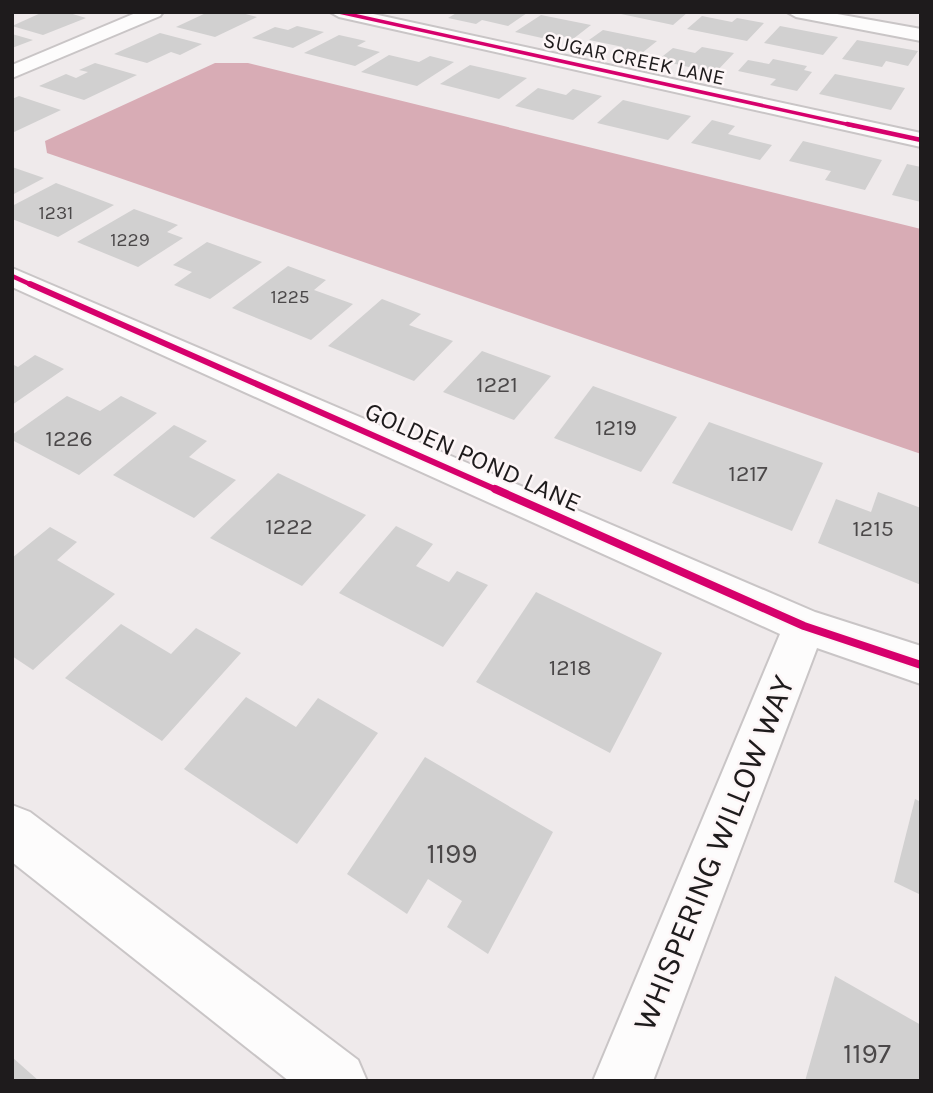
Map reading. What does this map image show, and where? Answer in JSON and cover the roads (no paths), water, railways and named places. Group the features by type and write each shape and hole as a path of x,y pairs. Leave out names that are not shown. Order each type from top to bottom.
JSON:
{"street":[{"path":"12,72 154,12"},
{"name":"SUGAR CREEK LANE","path":"339,12 921,140"},
{"path":"796,12 921,35"},
{"name":"GOLDEN POND LANE","path":"12,276 804,626 921,665"},
{"name":"WHISPERING WILLOW WAY","path":"623,1081 804,626"},
{"path":"12,830 337,1081"}]}
